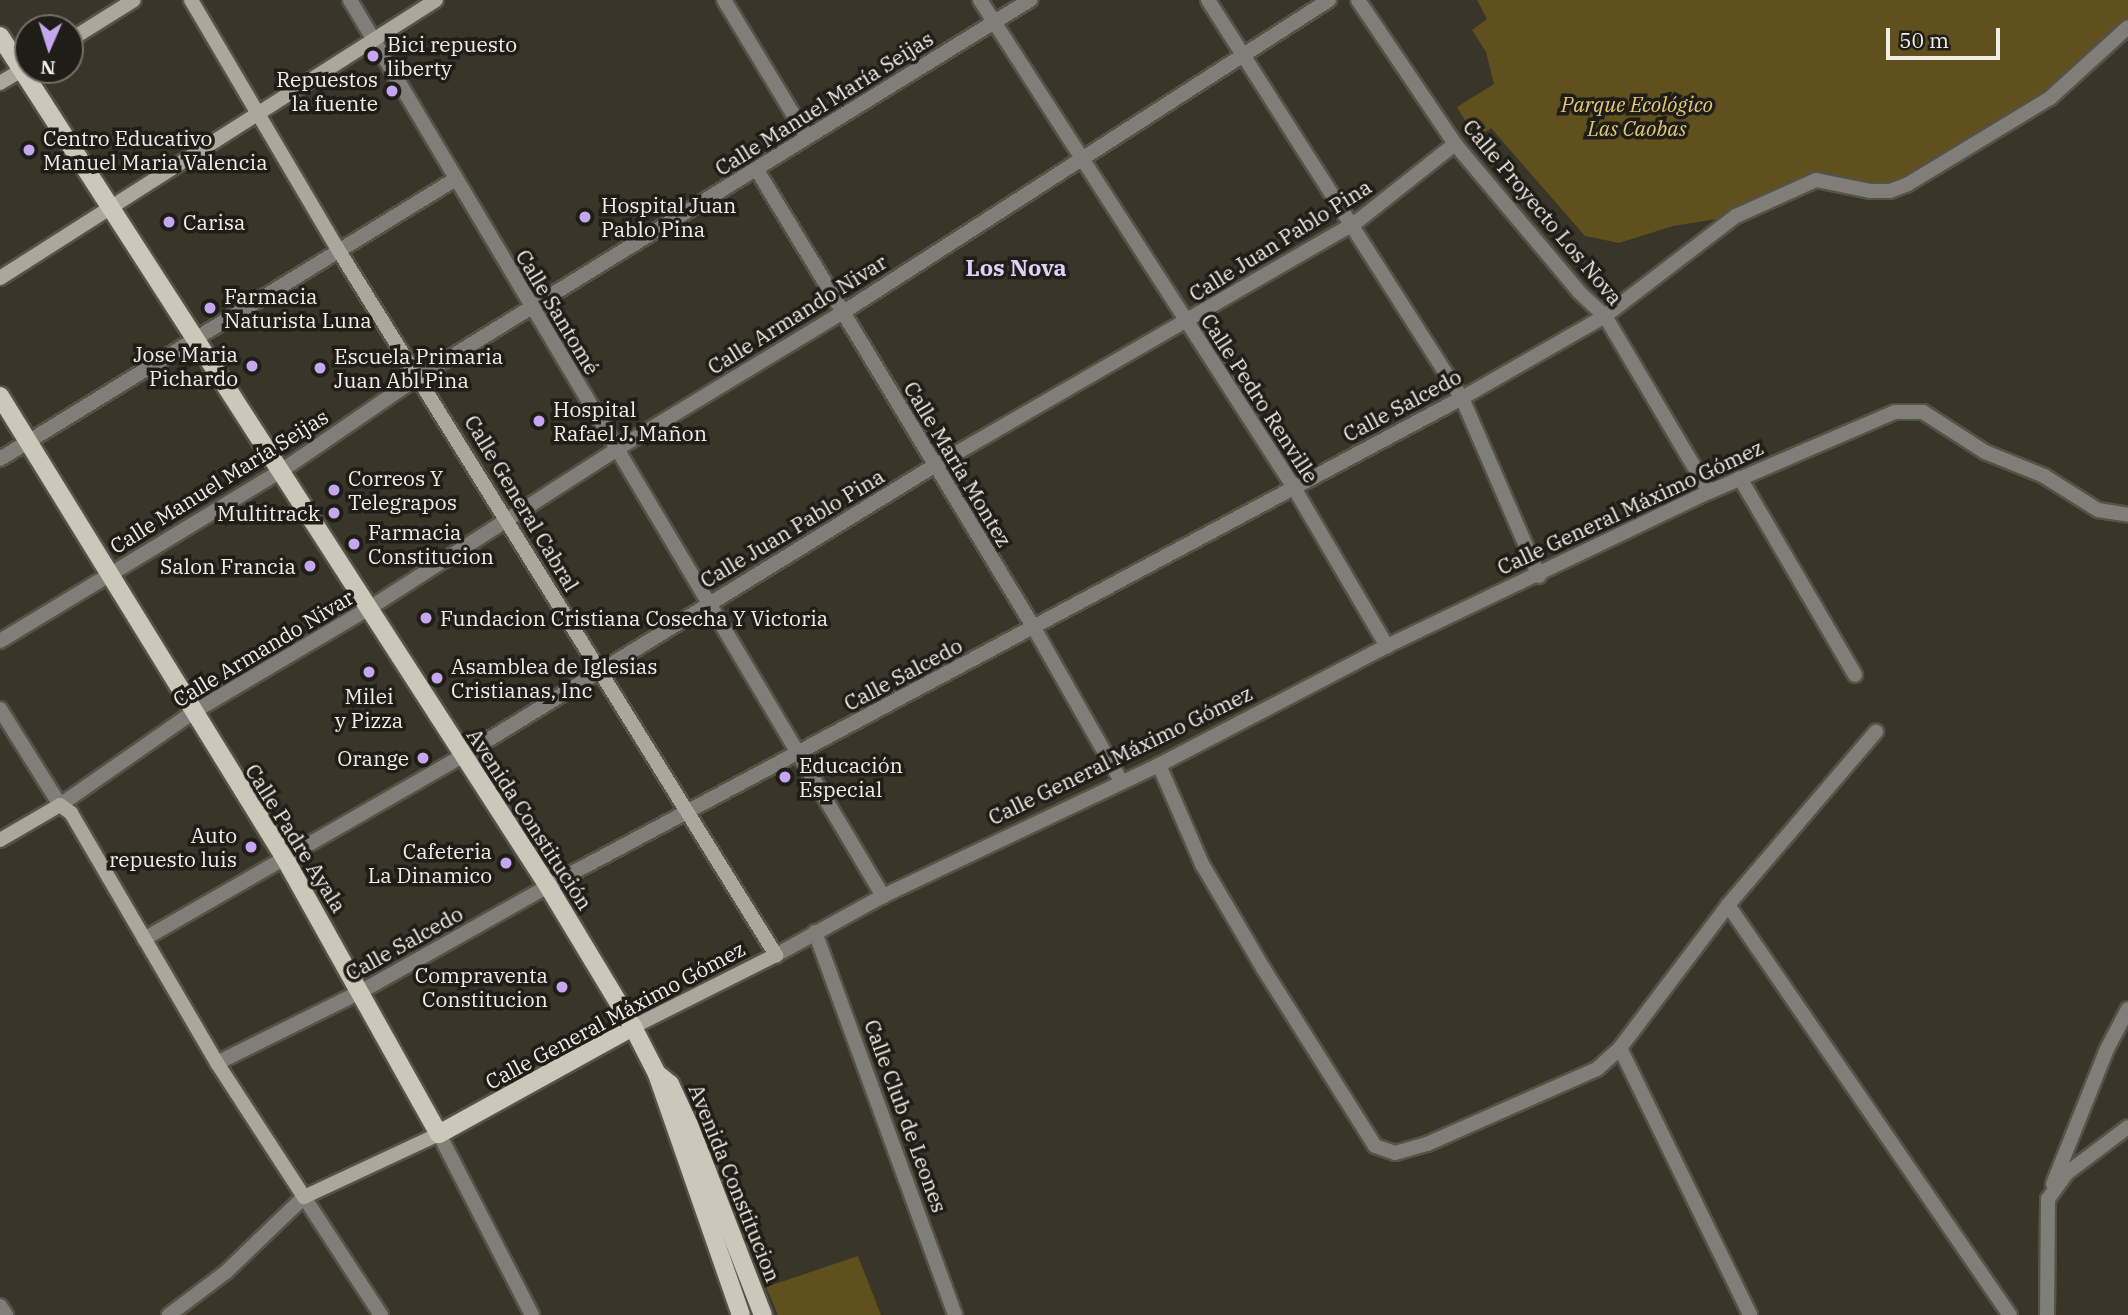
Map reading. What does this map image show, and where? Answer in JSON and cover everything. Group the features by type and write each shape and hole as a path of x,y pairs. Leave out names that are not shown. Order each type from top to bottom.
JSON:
{"main road":[{"name":"Avenida Constitución","path":"0,36 14,55"},
{"name":"Avenida Constitución","path":"34,84 462,756 548,886 634,1027 657,1074"},
{"name":"Calle Padre Ayala","path":"0,396 192,713 284,858 362,991 439,1135"},
{"name":"Calle General Máximo Gómez","path":"439,1135 634,1027"},
{"path":"657,1074 741,1315"},
{"name":"Avenida Constitucion","path":"657,1074 670,1084 690,1127 763,1315"}],"street":[{"path":"84,31 134,0"},
{"name":"Calle General Cabral","path":"191,0 339,251 420,376 776,955"},
{"name":"Calle Santomé","path":"350,0 454,180 711,603 883,896"},
{"path":"0,278 110,205 436,0"},
{"path":"724,0 807,137"},
{"name":"Calle Pedro Renville","path":"980,0 1186,324 1293,486 1387,646"},
{"name":"Calle Manuel María Seijas","path":"0,642 108,573 281,471 420,376 533,310 1030,0"},
{"path":"1208,0 1354,224 1462,398 1539,576"},
{"name":"Calle Armando Nivar","path":"0,839 60,805 192,713 368,609 510,521 617,449 842,313 1329,0"},
{"name":"Calle Proyecto Los Nova","path":"1358,0 1455,144 1578,292 1605,316 1709,492"},
{"name":"Calle Salcedo","path":"217,1063 362,991 548,886 1462,398 1605,316 1736,216 1789,189 1816,180 1870,191 1890,191 1908,184 2050,98 2128,27"},
{"name":"Calle Juan Pablo Pina","path":"144,939 462,756 934,466 1186,324 1354,224 1455,144"},
{"name":"Calle María Montez","path":"757,170 1034,628 1121,781"},
{"path":"0,458 454,180"},
{"name":"Calle General Máximo Gómez","path":"634,1027 776,955 883,896 1159,765 1387,646 1539,576 1709,492 1895,412 1923,412 1985,452 2044,476 2098,510 2128,515"},
{"path":"1740,478 1855,675"},
{"path":"0,709 60,805 71,813 217,1063 376,1313"},
{"path":"1159,765 1202,864 1375,1146 1395,1153 1427,1144 1597,1069 1620,1048 1728,905 1877,732"},
{"path":"1728,905 2010,1315"},
{"name":"Calle Club de Leones","path":"815,932 955,1315"},
{"path":"2047,1315 2049,1199 2067,1143 2128,1009"},
{"path":"1620,1048 1750,1315"},
{"path":"2049,1199 2067,1173 2128,1127"},
{"name":"Calle General Máximo Gómez","path":"169,1315 226,1272 304,1197 439,1135"},
{"name":"Calle Padre Ayala","path":"439,1135 532,1315"},
{"path":"0,1306 6,1315"}],"green space":[{"name":"Parque Ecológico Las Caobas","path":"1477,0 2128,0 2128,27 2050,98 1890,191 1816,180 1736,216 1673,226 1619,243 1585,236 1491,128 1476,139 1457,107 1494,84 1486,52 1472,30 1487,19"},
{"path":"858,1256 881,1315 778,1315 766,1287"}],"place":[{"name":"Bici repuesto liberty","path":"373,56"},
{"name":"Repuestos la fuente","path":"392,91"},
{"name":"Centro Educativo Manuel Maria Valencia","path":"29,150"},
{"name":"Hospital Juan Pablo Pina","path":"585,217"},
{"name":"Carisa","path":"169,222"},
{"name":"Farmacia Naturista Luna","path":"210,308"},
{"name":"Jose Maria Pichardo","path":"252,366"},
{"name":"Escuela Primaria Juan Abl Pina","path":"320,368"},
{"name":"Hospital Rafael J. Mañon","path":"539,421"},
{"name":"Correos Y Telegrapos","path":"334,490"},
{"name":"Multitrack","path":"334,513"},
{"name":"Farmacia Constitucion","path":"354,544"},
{"name":"Salon Francia","path":"310,566"},
{"name":"Fundacion Cristiana Cosecha Y Victoria","path":"426,618"},
{"name":"Milei y Pizza","path":"369,672"},
{"name":"Asamblea de Iglesias Cristianas, Inc","path":"437,678"},
{"name":"Orange","path":"423,758"},
{"name":"Educación Especial","path":"785,777"},
{"name":"Auto repuesto luis","path":"251,847"},
{"name":"Cafeteria La Dinamico","path":"506,863"},
{"name":"Compraventa Constitucion","path":"562,987"}],"district":[{"name":"Los Nova","path":"1016,267"}]}
